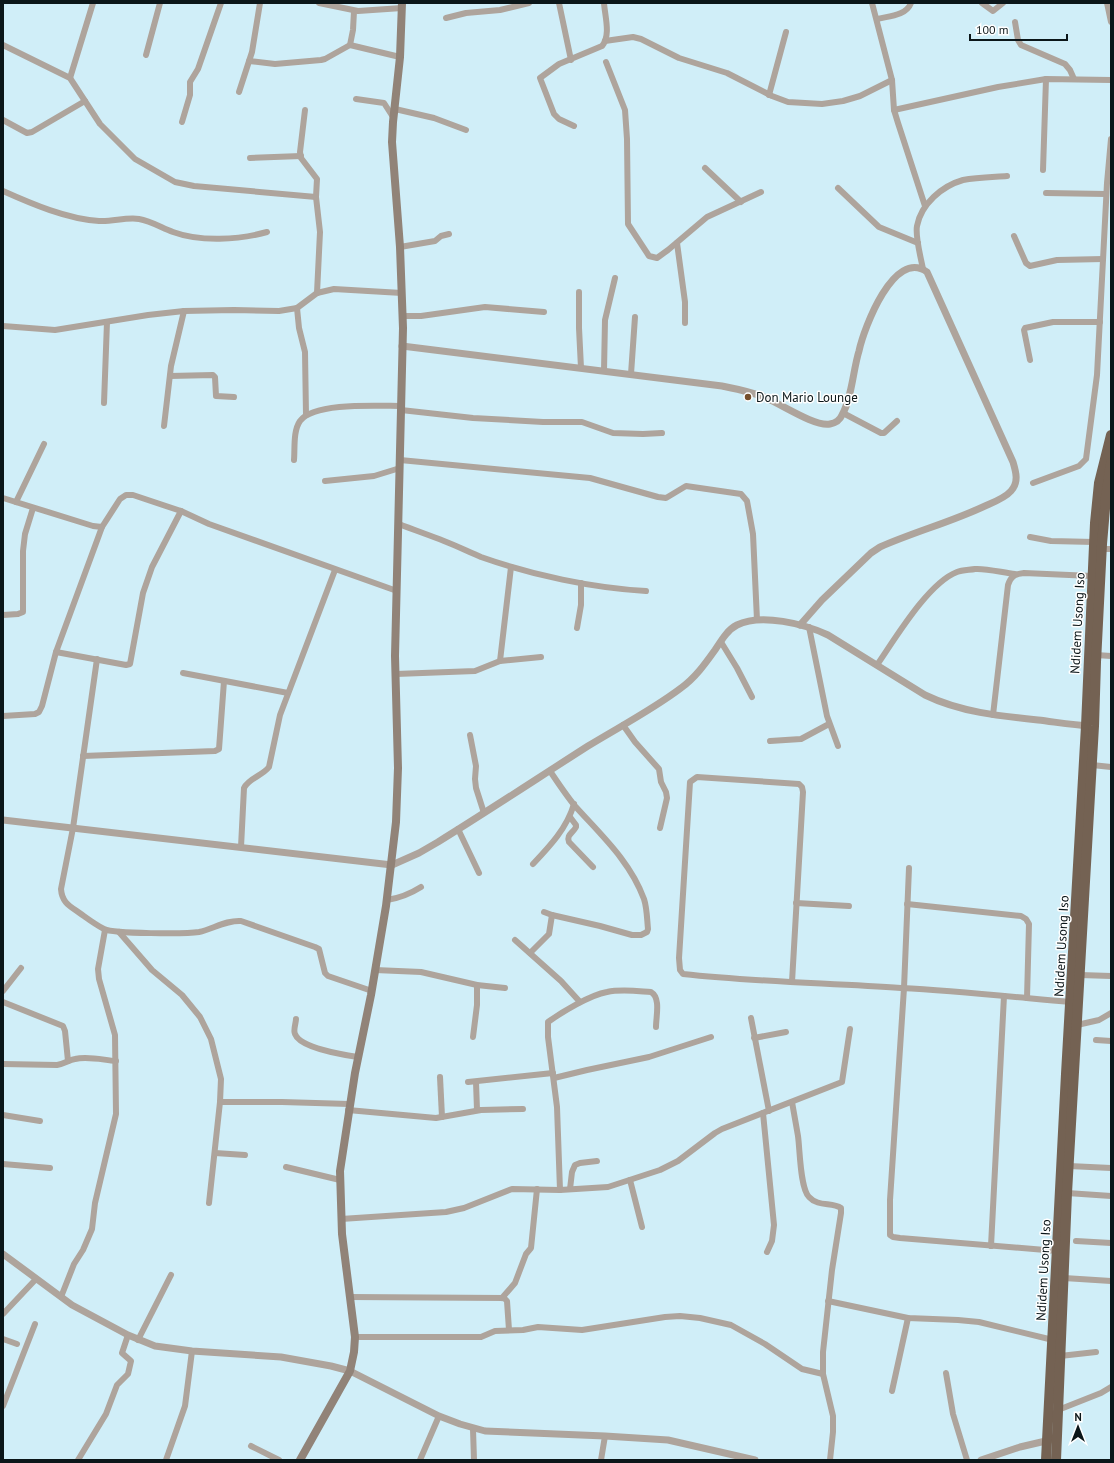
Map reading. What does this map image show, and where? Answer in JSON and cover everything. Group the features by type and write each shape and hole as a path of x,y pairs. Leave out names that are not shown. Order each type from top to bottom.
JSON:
{"highway":[{"name":"Ndidem Usong Iso","path":"1046,1460 1058,1410 1067,1193 1092,765 1090,726 1092,576 1094,542 1099,482 1111,436"},
{"name":"Ndidem Usong Iso","path":"1056,1460 1052,1440 1053,1340 1066,1074 1090,726 1107,549 1106,497 1111,463"}],"main road":[{"path":"300,1460 350,1371 355,1337 342,1234 340,1180 341,1155 358,1057 372,991 392,865 396,822 398,768 396,674 402,293 392,142 400,57 402,5"}],"street":[{"path":"70,78 92,3"},
{"path":"146,55 160,3"},
{"path":"182,122 190,95 190,82 198,69 221,3"},
{"path":"239,92 252,52 260,3"},
{"path":"319,3 367,11 402,5"},
{"path":"446,18 466,13 500,10 529,3"},
{"path":"559,3 571,60"},
{"path":"574,126 559,119 554,114 540,77 559,64 602,46 606,41 607,34 604,3"},
{"path":"872,3 892,80 894,110 925,206"},
{"path":"877,19 900,14 907,10 911,3"},
{"path":"982,3 993,11 1003,3"},
{"path":"1107,3 1111,22"},
{"path":"350,46 353,30 354,10"},
{"path":"1015,22 1018,40 1021,45 1065,64 1070,70 1074,79"},
{"path":"769,94 786,32"},
{"path":"606,41 633,37 641,38 678,58 726,73 788,102 822,104 843,101 860,96 892,80"},
{"path":"3,46 70,78 100,124 135,159 175,182 194,186 316,196"},
{"path":"249,61 275,64 321,60 326,59 350,46 400,57"},
{"path":"606,62 625,110 627,139 628,224 649,256 657,258 707,217 761,192"},
{"path":"894,110 998,87 1046,79 1111,80"},
{"path":"1043,170 1046,79"},
{"path":"356,99 384,103 394,113 434,118 466,130"},
{"path":"3,120 27,133 32,132 85,101"},
{"path":"305,110 300,152 301,156 317,179 316,196 320,232 317,293"},
{"path":"1033,484 1080,466 1086,459 1097,375 1106,194 1111,139"},
{"path":"250,158 301,156"},
{"path":"705,168 741,202"},
{"path":"923,269 916,227 925,206 939,192 963,180 1007,176"},
{"path":"838,188 879,227 918,243"},
{"path":"3,191 26,201 82,218 100,221 138,219 147,221 173,232 197,237 238,238 267,232"},
{"path":"1046,193 1106,194"},
{"path":"400,246 435,241 441,236 449,234"},
{"path":"1014,236 1026,263 1030,266 1057,260 1103,259"},
{"path":"677,243 685,302 685,323"},
{"path":"402,346 722,386 765,397 823,424 831,424 838,421 843,413 848,398 858,351 865,330 885,290 899,273 908,269 923,269 927,272 1013,462 1017,475 1016,482 1012,490 1001,499 975,511 880,547 871,553 822,600 800,625"},
{"path":"604,371 605,320 615,278"},
{"path":"3,326 55,330 184,311 279,311 297,308 317,293 334,289 402,293"},
{"path":"579,292 581,368"},
{"path":"402,316 421,316 485,307 544,312"},
{"path":"297,308 299,328 305,352 306,415"},
{"path":"164,426 171,366 184,311"},
{"path":"631,374 635,317"},
{"path":"104,404 108,322"},
{"path":"1030,360 1024,328 1054,322 1100,322"},
{"path":"170,376 213,375 215,377 216,396 234,397"},
{"path":"294,460 296,429 300,422 306,415 336,407 401,408 473,418 543,422 582,422 613,433 662,433"},
{"path":"843,413 881,433 898,420"},
{"path":"16,502 44,444"},
{"path":"325,481 374,476 400,464 590,478 666,498 686,486 741,494 747,501 753,534 757,620"},
{"path":"3,716 35,714 39,712 42,706 56,652 102,527 120,498 126,495 133,495 181,511 209,524 397,591"},
{"path":"3,498 93,526 102,527"},
{"path":"3,615 18,614 23,612 22,551 25,534 33,508"},
{"path":"56,652 126,665 130,664 143,593 152,567 181,511"},
{"path":"398,524 481,557 511,567 608,588 646,591"},
{"path":"1030,537 1051,541 1094,542"},
{"path":"500,661 511,567"},
{"path":"878,665 928,594 940,583 956,572 977,569 1015,574 1024,573 1092,576"},
{"path":"241,847 244,788 246,784 266,771 269,767 280,715 335,570"},
{"path":"993,715 1008,585 1010,579 1015,574"},
{"path":"577,628 581,605 581,583"},
{"path":"3,820 392,865 419,853 458,830 682,688 736,626 757,620 786,622 809,627 828,635 935,700 993,715 1090,726"},
{"path":"809,627 829,724 838,746"},
{"path":"721,642 752,696"},
{"path":"1096,655 1111,656"},
{"path":"396,674 475,671 500,661 541,657"},
{"path":"97,659 73,828 61,889 61,898 67,904 105,930 119,932 200,932 230,922 241,921 315,947 319,950 325,973 328,976 372,991"},
{"path":"183,673 288,693"},
{"path":"83,756 215,752 219,749 224,681"},
{"path":"770,741 801,739 829,724"},
{"path":"623,725 634,742 659,769 661,782 667,798 660,828"},
{"path":"470,735 476,766 476,788 484,814"},
{"path":"1092,765 1111,767"},
{"path":"544,912 632,935 641,935 647,932 648,929 644,900 633,875 613,848 574,804 550,771"},
{"path":"792,982 803,792 802,787 799,784 775,782 697,777 692,779 690,782 679,958 680,970 683,974 792,982 904,988 1070,1002"},
{"path":"533,864 553,842 570,817 574,804"},
{"path":"570,817 576,827 567,839 593,867"},
{"path":"458,830 479,873"},
{"path":"909,868 904,988 891,1192 890,1235 892,1237 900,1238 1057,1251"},
{"path":"387,900 399,898 421,887"},
{"path":"796,903 849,906"},
{"path":"907,904 1021,916 1026,919 1029,924 1027,998"},
{"path":"530,953 549,934 552,915"},
{"path":"61,1297 74,1264 83,1250 92,1229 99,1188 115,1124 117,1104 115,1035 99,979 98,969 105,930"},
{"path":"119,932 152,970 182,995 200,1017 211,1039 221,1079 210,1203"},
{"path":"515,940 562,981 580,1002"},
{"path":"3,992 21,968"},
{"path":"375,970 421,972 478,985 505,988"},
{"path":"1080,975 1111,976"},
{"path":"473,1037 478,985"},
{"path":"560,1190 557,1107 547,1028 548,1022 580,1002 605,992 622,990 651,992 654,995 657,1000 656,1027"},
{"path":"991,1246 1004,996"},
{"path":"3,1002 63,1026 65,1031 68,1061"},
{"path":"1077,1025 1099,1020 1111,1014"},
{"path":"751,1018 766,1112 774,1225 772,1241 767,1252"},
{"path":"296,1019 295,1035 304,1044 341,1055 358,1057"},
{"path":"341,1219 446,1212 464,1208 512,1190 603,1188 660,1170 678,1161 715,1133 842,1082 850,1029"},
{"path":"754,1038 786,1032"},
{"path":"468,1082 553,1076 587,1070 650,1057 711,1038"},
{"path":"1096,1040 1111,1041"},
{"path":"3,1064 57,1065 73,1059 88,1058 116,1061"},
{"path":"440,1077 442,1117"},
{"path":"476,1082 477,1110"},
{"path":"220,1102 282,1102 349,1107 430,1118 477,1110 523,1109"},
{"path":"792,1102 798,1137 801,1172 808,1196 814,1201 826,1206 837,1206 841,1208 828,1301 823,1352 823,1374 833,1416 830,1460"},
{"path":"3,1115 40,1121"},
{"path":"215,1153 245,1155"},
{"path":"570,1189 572,1172 575,1165 597,1161"},
{"path":"3,1164 50,1168"},
{"path":"286,1166 340,1180"},
{"path":"1069,1166 1111,1168"},
{"path":"630,1180 642,1227"},
{"path":"502,1298 515,1283 526,1254 531,1248 537,1189"},
{"path":"1067,1193 1111,1196"},
{"path":"1076,1242 1111,1243"},
{"path":"3,1254 82,1311 138,1340 155,1346 192,1351 281,1357 318,1363 350,1371 439,1416 473,1429 517,1433 668,1440 755,1460"},
{"path":"138,1340 171,1275"},
{"path":"1064,1278 1111,1282"},
{"path":"3,1314 36,1279"},
{"path":"350,1297 504,1298 507,1301 509,1330"},
{"path":"828,1301 908,1318 979,1322 1053,1340"},
{"path":"355,1337 481,1337 495,1331 523,1330 538,1327 582,1330 680,1316 700,1318 731,1325 765,1344 802,1369 823,1374"},
{"path":"892,1391 908,1318"},
{"path":"3,1406 35,1324"},
{"path":"78,1460 106,1414 117,1385 130,1369 131,1361 122,1353 128,1335"},
{"path":"3,1339 17,1344"},
{"path":"166,1460 185,1406 192,1351"},
{"path":"1060,1356 1096,1352"},
{"path":"946,1373 953,1414 967,1460"},
{"path":"1058,1410 1101,1393 1111,1387"},
{"path":"420,1460 439,1416"},
{"path":"473,1429 474,1460"},
{"path":"601,1460 605,1436"},
{"path":"981,1460 1020,1447 1052,1440"},
{"path":"251,1446 279,1460"}],"place":[{"name":"Don Mario Lounge","path":"748,397"}]}
